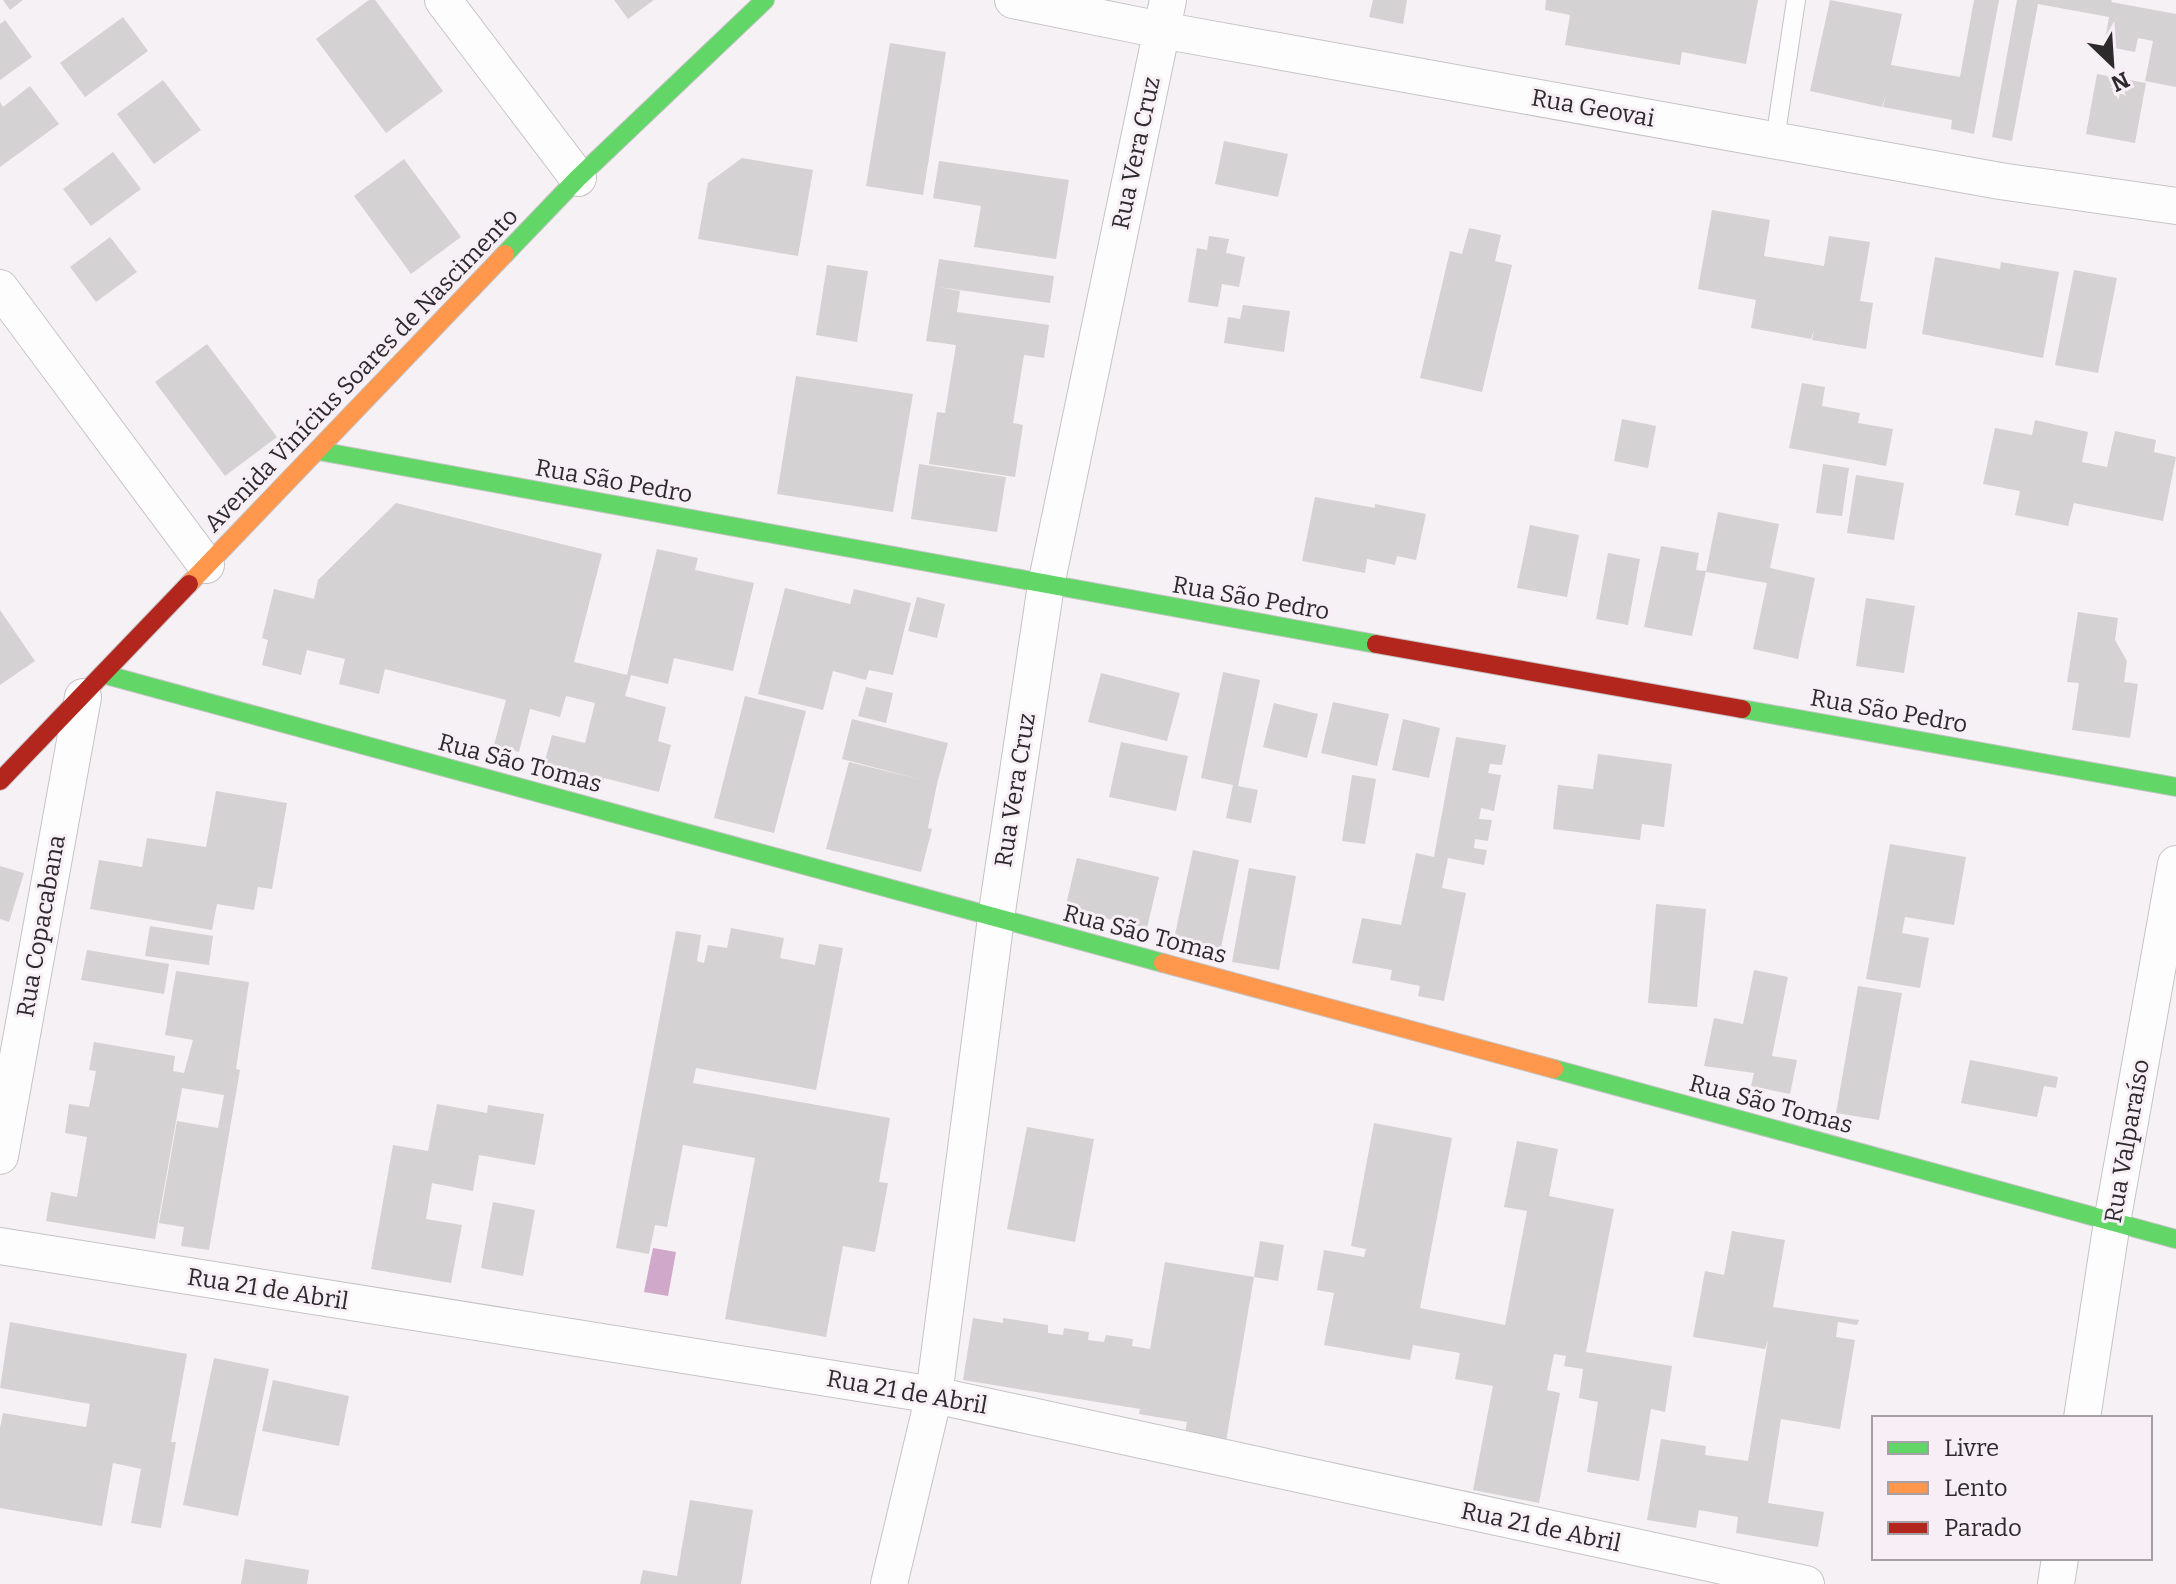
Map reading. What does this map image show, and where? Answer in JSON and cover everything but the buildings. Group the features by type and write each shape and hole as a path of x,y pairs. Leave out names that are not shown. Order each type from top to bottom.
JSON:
{"street":[{"path":"443,0 578,178"},
{"name":"Avenida Vinícius Soares de Nascimento","path":"0,781 578,178 765,0"},
{"name":"Rua Geovai","path":"1013,0 1164,15 1775,140 2000,181 2176,206"},
{"name":"Rua Vera Cruz","path":"889,1584 934,1395 996,918 1046,585 1164,15"},
{"path":"0,288 206,565"},
{"name":"Rua São Pedro","path":"319,451 1046,585 2176,787"},
{"name":"Rua São Tomas","path":"93,685 996,918 2176,1239"},
{"name":"Rua Copacabana","path":"0,1156 93,685"},
{"name":"Rua Valparaíso","path":"2082,1416 2112,1222 2176,864"},
{"name":"Rua 21 de Abril","path":"0,1246 934,1395 1806,1584"},
{"path":"2056,1584 2060,1560"}],"lane":[{"path":"1775,140 1796,0"}],"shaded area":[{"path":"653,1248 676,1252 668,1296 644,1292"}],"traffic: fast":[{"path":"505,254 578,178 765,0"},
{"path":"319,451 1376,644"},
{"path":"103,674 1163,963"},
{"path":"1742,709 2176,787"},
{"path":"1554,1069 2176,1239"}],"traffic: slow":[{"path":"189,584 505,254"},
{"path":"1163,963 1554,1069"}],"traffic: jam":[{"path":"0,781 189,584"},
{"path":"1376,644 1742,709"}]}
